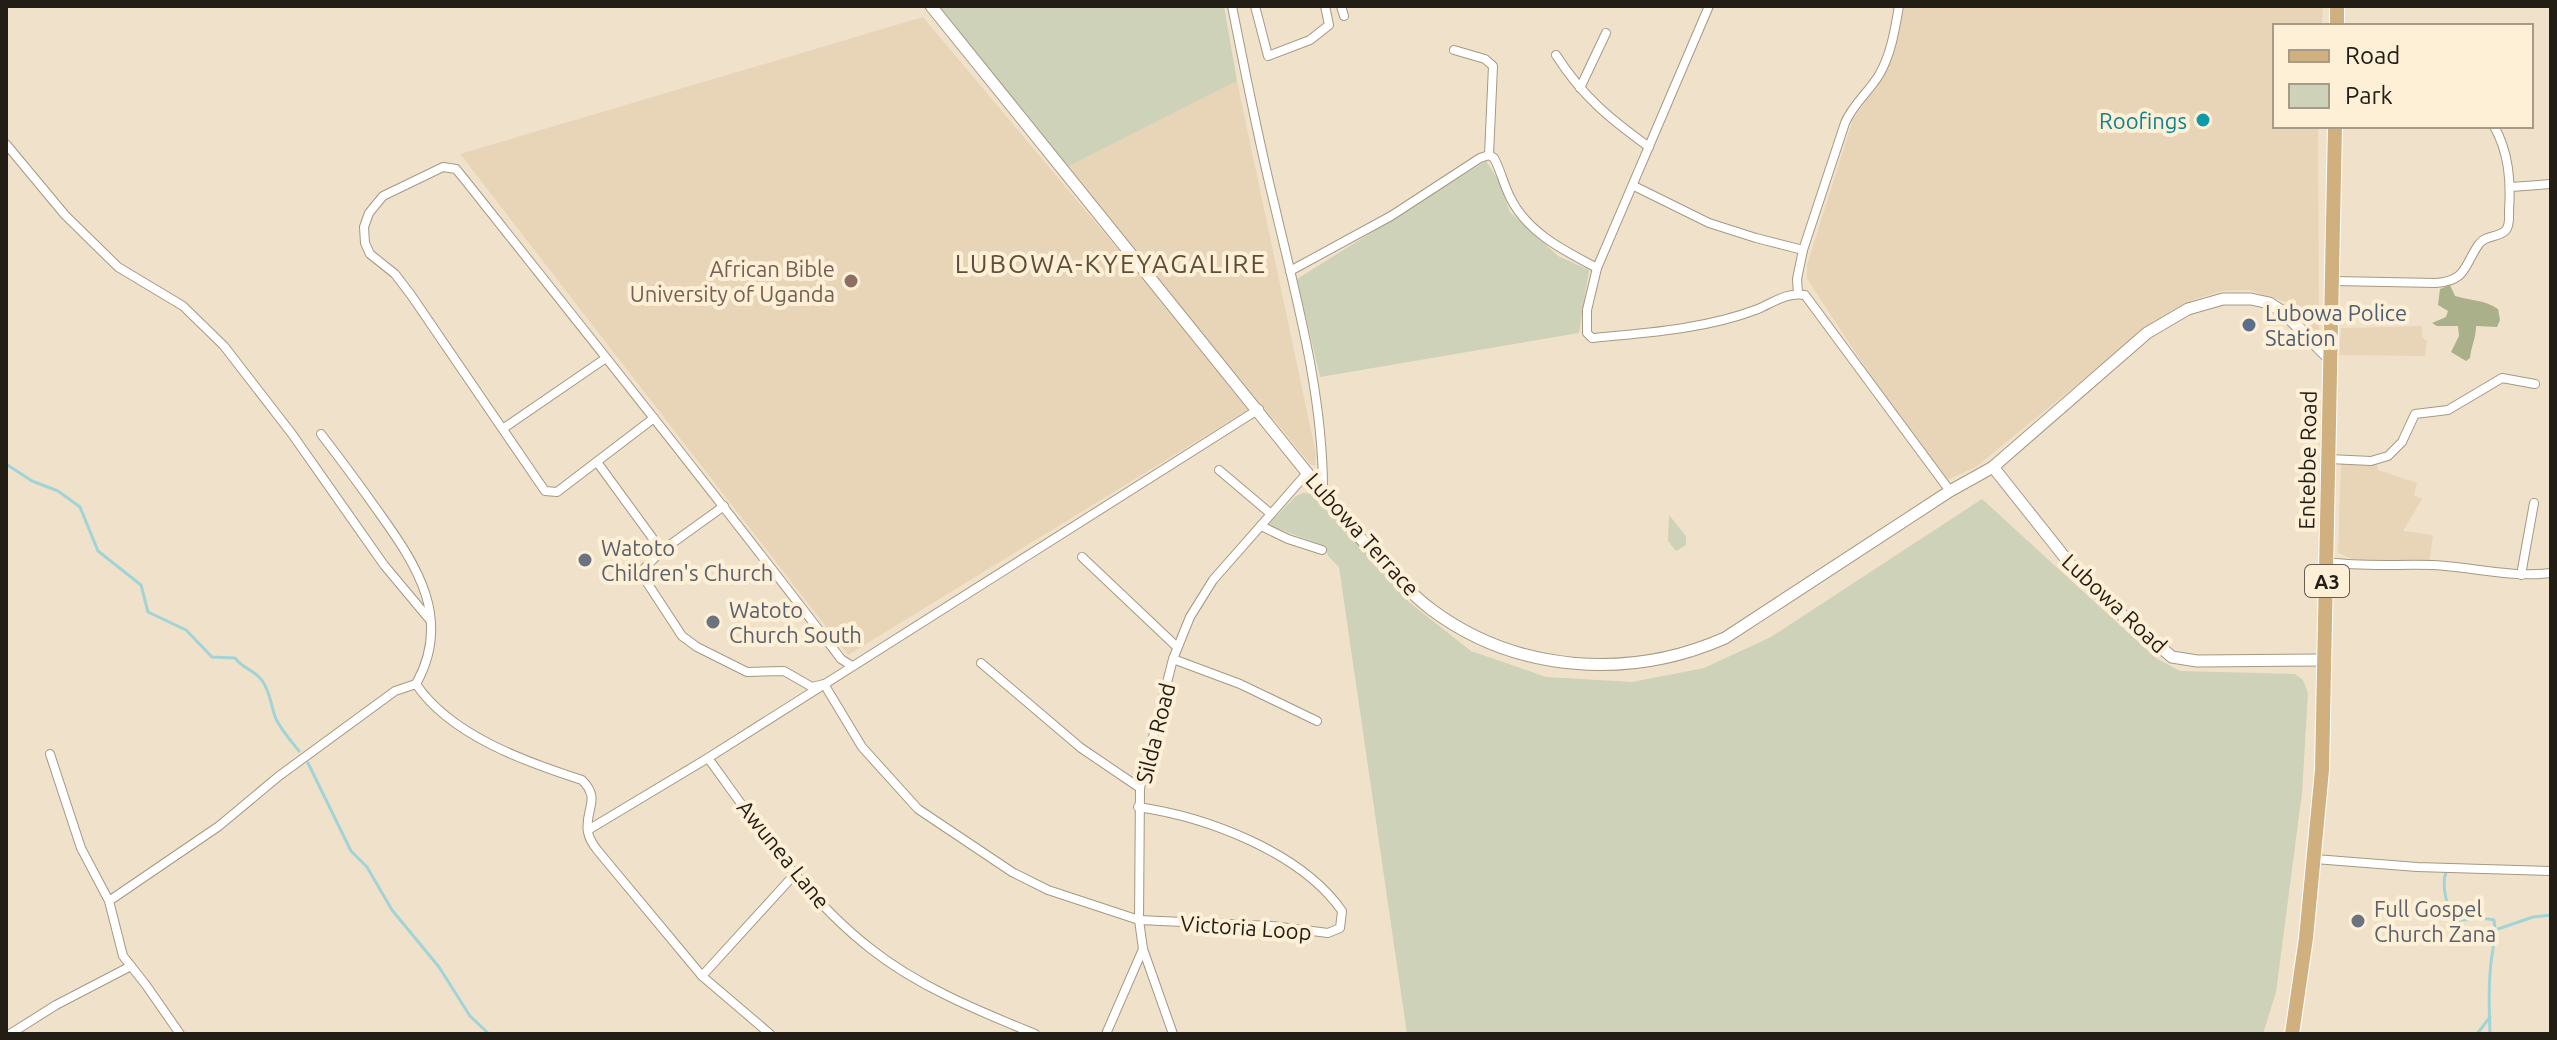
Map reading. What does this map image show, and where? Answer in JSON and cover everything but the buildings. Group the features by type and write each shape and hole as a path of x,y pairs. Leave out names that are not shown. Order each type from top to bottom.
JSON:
{"main road":[{"name":"Entebbe Road","path":"2292,1034 2315,859 2322,770 2335,128"}],"street":[{"name":"Lubowa Terrace","path":"931,6 1394,575 1432,609 1475,637 1528,656 1565,664 1640,663 1687,653 1725,638 1950,491 1993,467 2156,326 2207,302 2251,299 2269,303 2283,312 2331,360"},
{"path":"1232,6 1314,386 1324,459 1323,490"},
{"path":"1255,6 1268,56 1310,40 1329,25 1325,6"},
{"path":"1709,6 1597,268 1586,329 1592,338 1660,332 1759,309 1791,294 1805,295 1950,491"},
{"path":"1798,294 1797,279 1803,250 1848,115 1879,74 1889,52 1899,6"},
{"path":"1580,88 1606,33"},
{"path":"1454,50 1485,59 1493,66 1489,155"},
{"path":"1556,55 1605,116 1649,147"},
{"path":"2334,281 2436,283 2454,280 2462,274 2481,240 2506,230 2511,187 2506,155 2495,128"},
{"path":"6,144 65,215 118,267 183,306 224,346 292,434 384,565 430,620"},
{"path":"1290,271 1391,216 1489,155"},
{"path":"1489,155 1494,158 1511,200 1524,220 1552,242 1597,268"},
{"path":"654,418 557,492 545,491 411,295 395,274 370,254 365,243 364,227 369,213 383,196 443,167 456,169 724,506 841,659 852,666"},
{"path":"2511,187 2551,184"},
{"path":"1634,186 1709,223 1803,250"},
{"path":"504,428 606,358"},
{"path":"2329,459 2381,459 2399,448 2415,414 2448,410 2502,378 2535,384"},
{"path":"588,830 708,758 1259,409"},
{"path":"109,901 219,826 279,776 395,691 416,684 427,663 430,620 426,589 414,562 321,434"},
{"path":"597,462 660,552"},
{"name":"Lubowa Road","path":"1993,467 2074,569 2172,657 2197,661 2325,660"},
{"path":"1219,470 1271,514"},
{"name":"Silda Road","path":"1173,1034 1143,949 1139,920 1140,788 1173,659 1190,617 1213,580 1308,472"},
{"path":"2521,575 2534,503"},
{"path":"724,506 660,552 644,569 646,581 682,636 697,647 747,672 784,671 812,687 824,684"},
{"path":"1261,526 1322,550"},
{"path":"1082,557 1177,647"},
{"path":"2327,562 2432,565 2521,575 2551,573"},
{"path":"1173,659 1240,684 1317,721"},
{"path":"981,663 1081,748 1140,788"},
{"path":"416,684 432,707 469,731 505,751 582,780 593,796 588,830 605,862 702,976 770,1034"},
{"path":"824,684 862,747 918,809 1012,872 1048,890 1139,920"},
{"path":"50,754 81,848 109,901 123,956 180,1034"},
{"name":"Awunea Lane","path":"708,758 794,875 849,931 921,982 1035,1034"},
{"name":"Victoria Loop","path":"1138,807 1181,815 1271,851 1313,879 1335,901 1342,911 1343,920 1340,928 1328,933 1272,926 1139,920"},
{"path":"2315,859 2551,871"},
{"path":"702,976 794,875"},
{"path":"1106,1034 1143,949"},
{"path":"10,1034 56,1005 131,966"}],"shaded area":[{"path":"1905,6 2323,6 2322,24 2273,24 2273,128 2318,128 2319,341 2306,320 2286,302 2249,290 2221,291 2193,300 2141,332 1976,467 1947,480 1936,470 1895,412 1807,279 1807,265 1853,119 1884,76"},
{"name":"African Bible University of Uganda","path":"923,17 1251,408 848,655 460,154"},
{"path":"1237,81 1316,454 1315,466 1310,464 1067,167"},
{"path":"2422,326 2422,337 2427,341 2425,356 2339,355 2341,328"},
{"path":"2341,462 2377,462 2378,470 2417,483 2414,495 2422,499 2403,531 2433,535 2429,564 2359,562 2338,553"}],"green space":[{"path":"939,6 1224,6 1237,81 1067,167"},
{"path":"1486,161 1498,179 1510,212 1558,256 1589,270 1579,333 1320,377 1297,279"},
{"path":"2450,285 2455,296 2498,309 2500,320 2497,327 2476,326 2470,358 2466,361 2451,352 2459,336 2458,326 2437,326 2432,323 2446,317 2448,311 2438,305 2440,289"},
{"path":"1312,494 1321,502 1410,603 1471,651 1546,677 1632,682 1704,668 1771,637 1982,499 2156,658 2180,671 2295,674 2303,680 2308,693 2302,793 2276,992 2263,1034 1407,1034 1339,567 1328,556 1325,546 1268,525 1296,496"},
{"path":"1669,515 1686,536 1686,545 1676,551 1668,541"}],"waterway":[{"path":"6,464 32,481 58,491 80,507 98,551 141,585 148,612 186,630 212,657 235,658 260,678 268,691 276,719 299,751"},
{"path":"308,763 351,851 367,867 392,910 439,967 470,1016 489,1034"},
{"path":"2446,872 2446,897 2456,921 2494,920 2495,929"},
{"path":"2490,1034 2490,980 2495,930 2533,917 2551,915"},
{"path":"2477,1034 2490,1017"}],"place":[{"name":"Roofings","path":"2203,120"},
{"name":"African Bible University of Uganda","path":"851,281"},
{"name":"Lubowa Police Station","path":"2249,325"},
{"name":"Watoto Children's Church","path":"585,560"},
{"name":"Watoto Church South","path":"713,622"},
{"name":"Full Gospel Church Zana","path":"2358,921"}],"district":[{"name":"LUBOWA-KYEYAGALIRE","path":"1111,263"}]}
